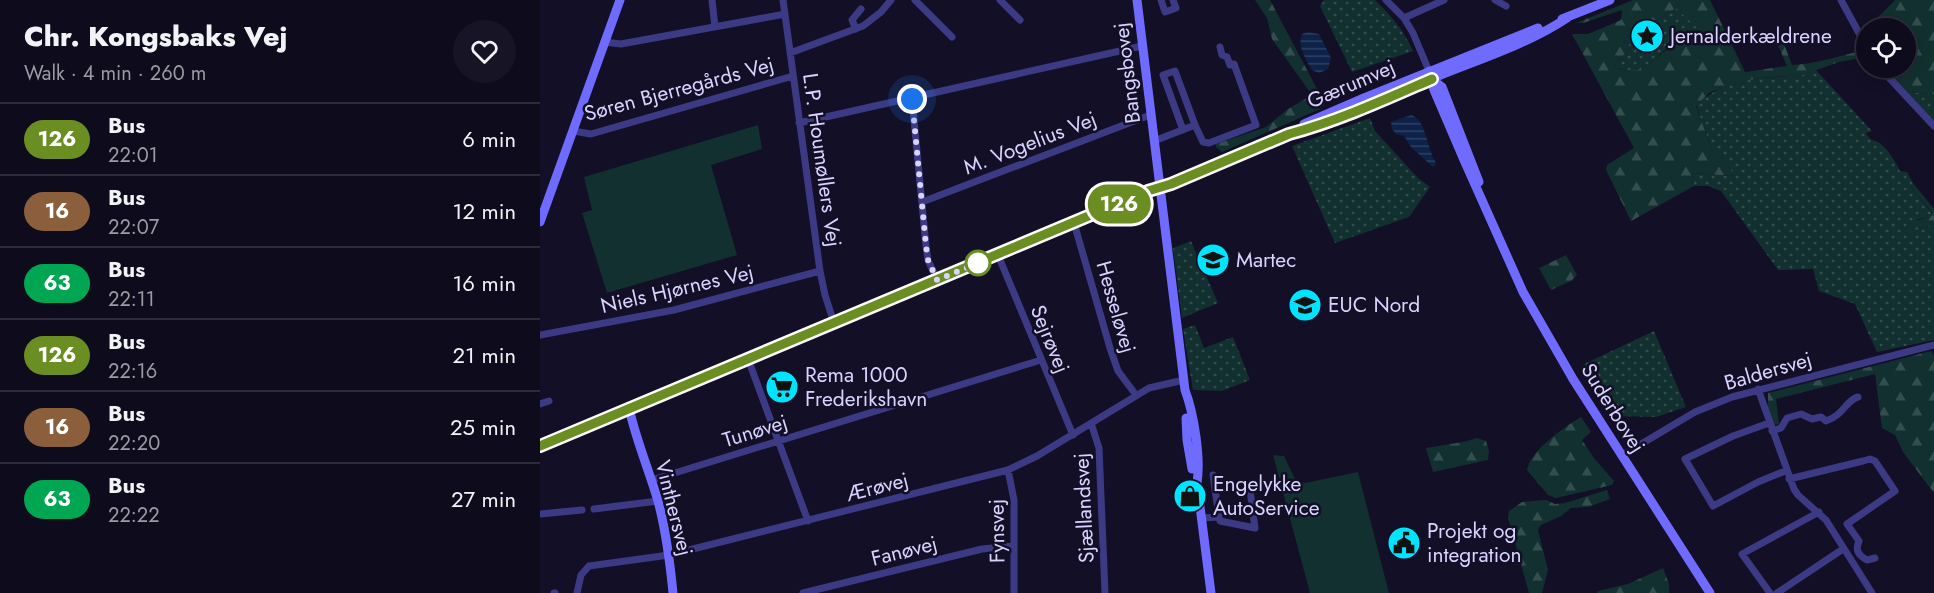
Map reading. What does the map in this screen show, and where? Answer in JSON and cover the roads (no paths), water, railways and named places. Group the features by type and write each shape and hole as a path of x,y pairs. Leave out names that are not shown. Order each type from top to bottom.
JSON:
{"street":[{"path":"540,219 620,0"},
{"path":"712,0 715,27"},
{"name":"L.P. Houmøllers Vej","path":"783,0 820,271 828,309 834,323"},
{"path":"790,53 856,29 871,21 891,0"},
{"path":"915,0 952,37"},
{"path":"1000,0 1020,20"},
{"name":"Bangsbovej","path":"1137,0 1185,390 1189,401 1195,441 1197,483 1211,593"},
{"path":"1161,0 1165,12 1176,8 1173,0"},
{"path":"1386,0 1404,18 1413,33 1430,75"},
{"path":"1404,18 1444,0"},
{"path":"1496,0 1506,6"},
{"name":"Gærumvej","path":"540,446 1289,134 1369,105 1430,75 1506,48 1610,0"},
{"path":"1841,0 1856,28"},
{"path":"856,29 852,20 861,9"},
{"path":"604,42 621,44 785,14"},
{"path":"799,123 1142,46"},
{"name":"Bangsbovej","path":"1183,130 1163,75 1175,71 1203,142 1209,143 1256,125 1234,64 1230,65 1227,57 1222,55 1220,47"},
{"name":"Suderbovej","path":"1430,75 1434,90 1523,292 1621,456 1710,593"},
{"name":"Søren Bjerregårds Vej","path":"573,131 591,134 793,76"},
{"path":"1889,78 1934,126"},
{"path":"912,99 926,246 928,260 937,280"},
{"name":"M. Vogelius Vej","path":"922,202 1150,115"},
{"name":"Bangsbovej","path":"1154,141 1195,125"},
{"name":"Hesseløvej","path":"1074,223 1118,371 1136,395"},
{"name":"Sejrøvej","path":"998,255 1073,435"},
{"name":"Niels Hjørnes Vej","path":"540,335 674,310 820,271"},
{"name":"Baldersvej","path":"1621,456 1695,412 1758,389 1934,345"},
{"path":"748,359 780,440 808,521"},
{"name":"Tunøvej","path":"652,480 1041,360"},
{"name":"Ærøvej","path":"577,593 582,575 589,566 669,555 1008,470 1073,435 1136,395 1160,384 1184,380"},
{"path":"1758,389 1789,479 1798,495 1826,520 1870,592"},
{"path":"1785,471 1739,491 1713,506 1684,459 1733,436 1771,427 1781,428 1787,418 1801,414 1812,419 1821,417 1826,421 1836,418 1853,398 1858,397"},
{"path":"540,404 549,401"},
{"name":"Vinthersvej","path":"629,408 634,432 658,501 669,555 672,593"},
{"name":"Vinthersvej","path":"619,413 634,432"},
{"name":"Sjællandsvej","path":"1091,423 1099,448 1105,593"},
{"path":"1789,479 1863,460 1875,461 1895,491 1847,524 1859,541 1857,546 1859,554 1867,560 1875,558"},
{"name":"Fynsvej","path":"1008,470 1014,500 1014,593"},
{"path":"1214,475 1220,521 1255,528 1250,490"},
{"path":"594,508 658,501"},
{"path":"540,514 582,510"},
{"path":"1770,593 1742,554 1819,512"},
{"path":"1201,518 1219,517"},
{"name":"Fanøvej","path":"803,593 982,549 1014,546"},
{"path":"1777,593 1843,549"},
{"path":"1850,560 1859,554"}],"water":[{"path":"1308,32 1319,34 1331,58 1328,69 1319,73 1312,70 1301,48 1302,34"},
{"path":"1411,115 1420,122 1423,128 1435,161 1436,165 1433,167 1411,147 1404,136 1396,134 1392,129 1391,122"}],"place":[{"name":"Jernalderkældrene","path":"1647,36"},
{"name":"Martec","path":"1213,260"},
{"name":"EUC Nord","path":"1305,305"},
{"name":"Rema 1000 Frederikshavn","path":"782,387"},
{"name":"Engelykke AutoService","path":"1190,496"},
{"name":"Projekt og integration","path":"1404,543"}]}
